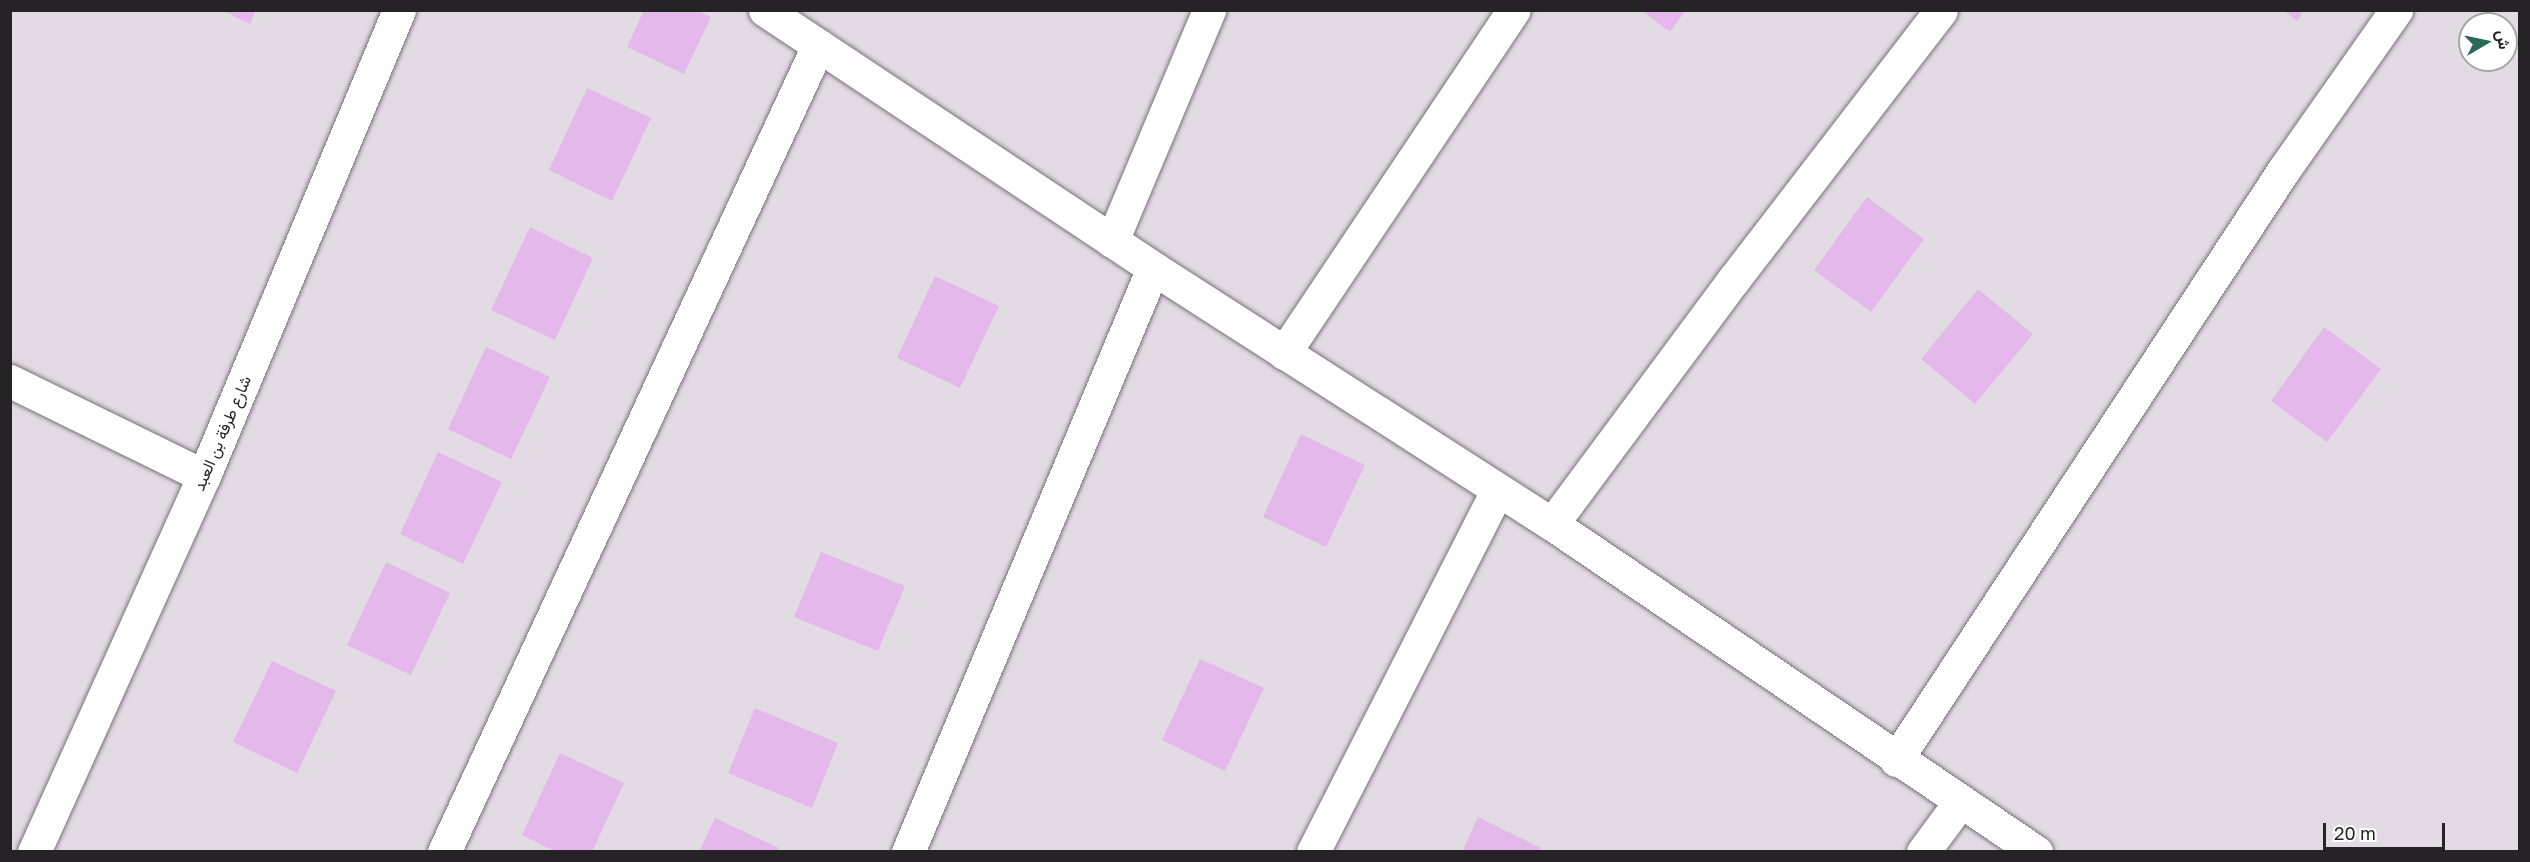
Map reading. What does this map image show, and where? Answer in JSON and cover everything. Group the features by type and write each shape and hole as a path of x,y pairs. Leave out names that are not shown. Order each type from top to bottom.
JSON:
{"street":[{"name":"شارع طرفة بن العبد","path":"34,852 204,476 399,10"},
{"path":"765,10 1153,268 1497,491 1552,524 1896,760 2036,852"},
{"path":"1112,240 1209,10"},
{"path":"1284,353 1514,10"},
{"path":"1552,524 1734,279 1941,10"},
{"path":"1896,760 2283,171 2396,10"},
{"path":"444,852 818,46"},
{"path":"908,852 1153,268"},
{"path":"10,381 204,476"},
{"path":"1313,852 1497,491"},
{"path":"1923,852 1960,802"}],"building":[{"path":"221,10 256,10 250,24"},
{"path":"644,10 696,10 711,17 684,74 627,47"},
{"path":"1641,10 1686,10 1670,32"},
{"path":"2283,10 2304,10 2297,21"},
{"path":"587,88 651,118 612,201 549,170"},
{"path":"1867,197 1924,239 1871,312 1814,270"},
{"path":"530,227 593,258 555,340 491,310"},
{"path":"935,276 999,306 960,388 897,358"},
{"path":"1978,289 2033,334 1975,404 1921,359"},
{"path":"2324,327 2381,369 2327,442 2271,401"},
{"path":"486,347 550,377 511,459 448,429"},
{"path":"1301,434 1365,465 1326,547 1263,517"},
{"path":"438,452 502,482 463,564 400,534"},
{"path":"821,552 905,586 878,651 794,617"},
{"path":"386,562 450,593 411,675 347,645"},
{"path":"1200,659 1264,688 1225,771 1162,740"},
{"path":"272,661 336,691 297,773 233,742"},
{"path":"755,708 838,743 812,808 728,773"},
{"path":"560,753 624,783 592,852 557,852 522,835"},
{"path":"1478,817 1541,848 1540,852 1462,852"},
{"path":"715,818 779,848 777,852 699,852"}]}
